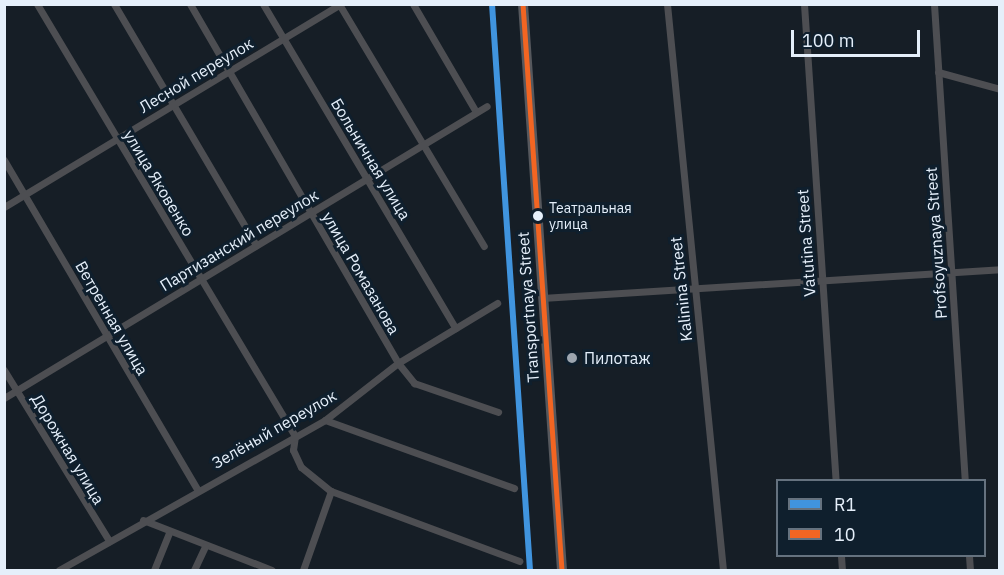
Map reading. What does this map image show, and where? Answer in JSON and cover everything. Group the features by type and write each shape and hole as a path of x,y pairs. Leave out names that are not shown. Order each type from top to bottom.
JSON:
{"main road":[{"name":"Transportnaya Street","path":"523,4 562,570"}],"street":[{"name":"улица Яковенко","path":"38,4 295,436"},
{"path":"114,4 256,245"},
{"name":"улица Ромазанова","path":"190,4 398,363 414,383 498,412"},
{"name":"Больничная улица","path":"263,4 455,328"},
{"path":"413,4 476,112"},
{"name":"Kalinina Street","path":"667,4 723,570"},
{"name":"Vatutina Street","path":"804,4 836,479"},
{"name":"Profsoyuznaya Street","path":"934,4 965,479"},
{"name":"Лесной переулок","path":"4,207 340,5"},
{"path":"340,5 484,246"},
{"path":"938,72 999,89"},
{"name":"Партизанский переулок","path":"4,398 487,106"},
{"name":"Ветренная улица","path":"4,160 197,489"},
{"path":"542,298 999,269"},
{"name":"Зелёный переулок","path":"59,570 197,489 325,420 398,363 497,303"},
{"name":"Дорожная улица","path":"4,370 109,542"},
{"path":"325,420 514,488"},
{"path":"295,436 296,460 331,491 519,561"},
{"path":"303,570 331,491"},
{"path":"143,520 169,533 272,570"},
{"path":"154,570 169,533"},
{"path":"194,570 205,546"}],"transit line":[{"name":"R1","path":"492,4 530,570"},
{"name":"10","path":"523,4 562,570"}],"place":[{"name":"Театральная улица","path":"538,216"},
{"name":"Пилотаж","path":"572,358"}]}
